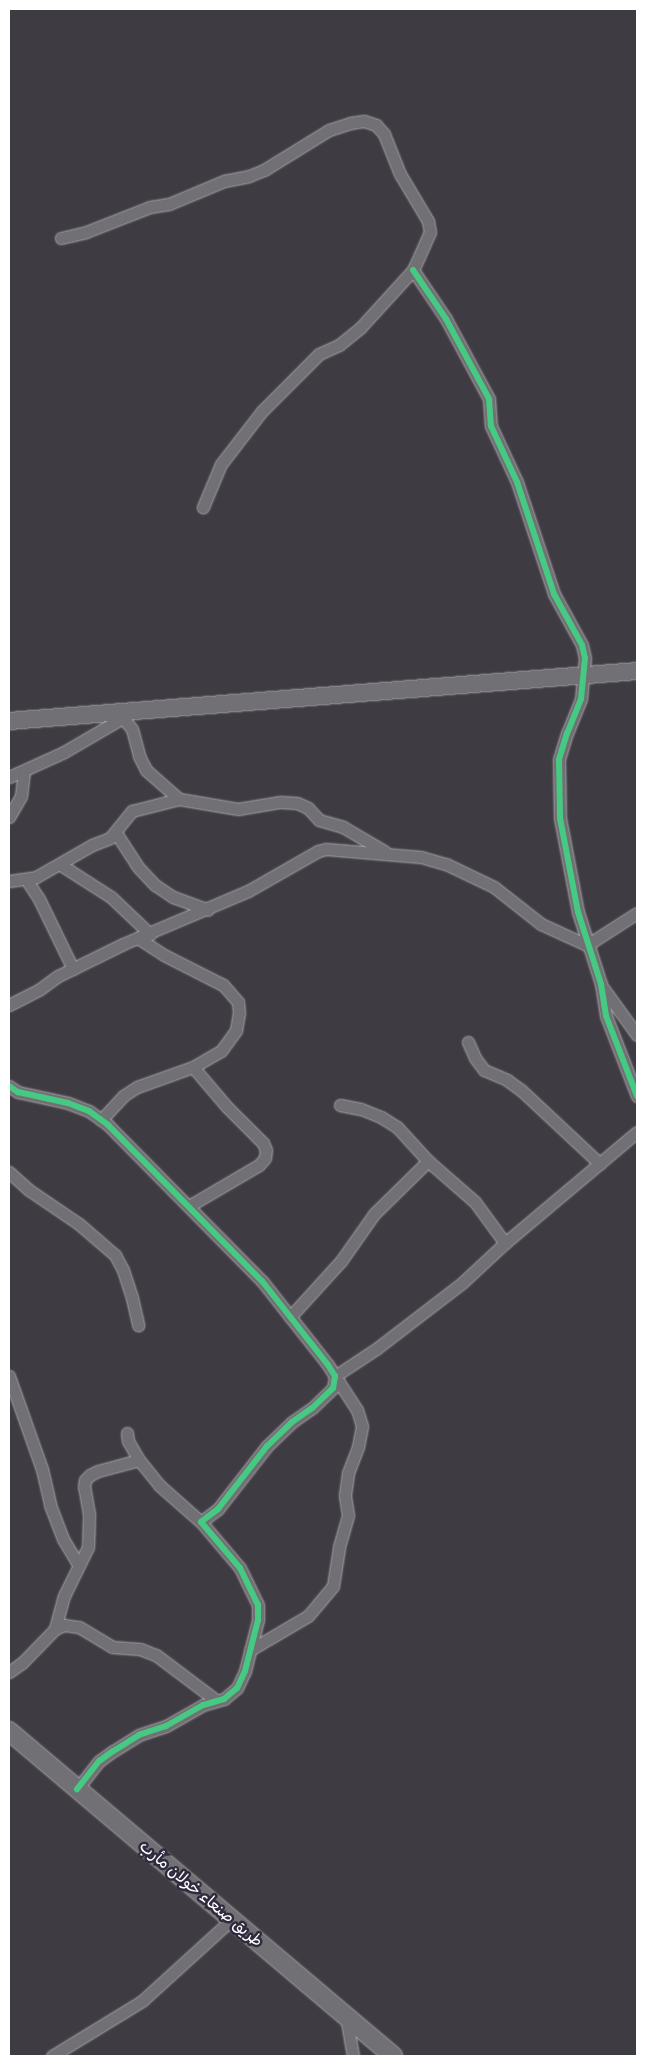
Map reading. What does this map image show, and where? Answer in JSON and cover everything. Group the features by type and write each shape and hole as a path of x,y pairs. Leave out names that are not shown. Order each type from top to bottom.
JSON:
{"main road":[{"name":"طريق صنعاء خولان مأرب","path":"9,1731 394,2056"}],"street":[{"path":"61,238 86,232 150,207 169,204 224,181 250,176 264,170 329,130 350,123 364,121 376,125 384,134 400,174 428,221 430,232 412,270 360,328 340,345 314,358 262,410 221,464 203,507"},
{"path":"412,270 446,319 489,400 491,426 517,482 554,594 582,645 584,675 578,710 562,745 558,776 560,818 570,875 587,945 600,984 610,1030 637,1096"},
{"path":"9,721 129,715 637,671"},
{"path":"9,777 64,752 129,715"},
{"path":"129,715 139,756 146,770 179,799"},
{"path":"9,817 21,796 24,771"},
{"path":"9,881 36,877 61,865 116,833 123,820 132,812 179,799 238,809 280,802 297,802 308,808 319,820 343,827 388,853"},
{"path":"116,833 138,867 155,885 173,897 208,910"},
{"path":"9,1005 73,969 138,938 208,910 248,891 318,851 326,849 421,857 446,864 494,887 541,924 587,945"},
{"path":"61,865 111,897 150,934"},
{"path":"26,879 39,899 73,969"},
{"path":"587,945 637,913"},
{"path":"101,1120 123,1096 137,1087 193,1068 221,1051 236,1030 239,1013 238,1002 223,985 138,938"},
{"path":"600,984 636,1031"},
{"path":"468,1042 475,1058 484,1070 507,1080 521,1090 600,1164"},
{"path":"189,1206 259,1165 265,1158 266,1150 263,1143 227,1107 193,1068"},
{"path":"9,1086 18,1092 68,1104 88,1111 101,1120 189,1206 229,1247 245,1267 262,1281 328,1365 357,1410 362,1426 358,1447 348,1473 345,1495 348,1515 338,1547 334,1586 308,1616 250,1650"},
{"path":"340,1105 382,1117 397,1127 428,1160 475,1202 506,1243"},
{"path":"201,1522 218,1509 267,1446 292,1422 312,1408 333,1388 335,1376 376,1349 462,1283 506,1243 637,1132"},
{"path":"290,1317 341,1261 374,1214 428,1160"},
{"path":"9,1172 29,1190 79,1224 115,1255 123,1270 138,1325"},
{"path":"9,1376 42,1469 50,1505 60,1530 78,1564"},
{"path":"78,1789 100,1761 113,1751 139,1735 166,1726 203,1705 224,1699 237,1688 245,1671 258,1620 258,1605 240,1568 201,1522 159,1485 139,1460 128,1441 127,1433"},
{"path":"55,1629 64,1596 78,1564 88,1547 89,1514 84,1487 85,1480 98,1471 139,1460"},
{"path":"9,1672 22,1662 55,1629 64,1625 79,1627 112,1647 140,1649 156,1655 217,1701"},
{"path":"52,2056 142,2001 232,1919"},
{"path":"346,2016 353,2056"}],"cycle path":[{"path":"413,270 446,319 489,399 491,426 517,482 554,594 582,645 585,658 581,699 567,733 559,760 560,818 578,912 601,984 606,1016 637,1096"},
{"path":"9,1086 18,1092 68,1103 89,1111 108,1125 262,1281 335,1376 333,1388 312,1408 292,1422 267,1446 218,1509 201,1522 240,1568 258,1605 258,1620 245,1671 237,1688 224,1699 203,1705 166,1726 139,1735 113,1751 99,1761 77,1789"}]}
